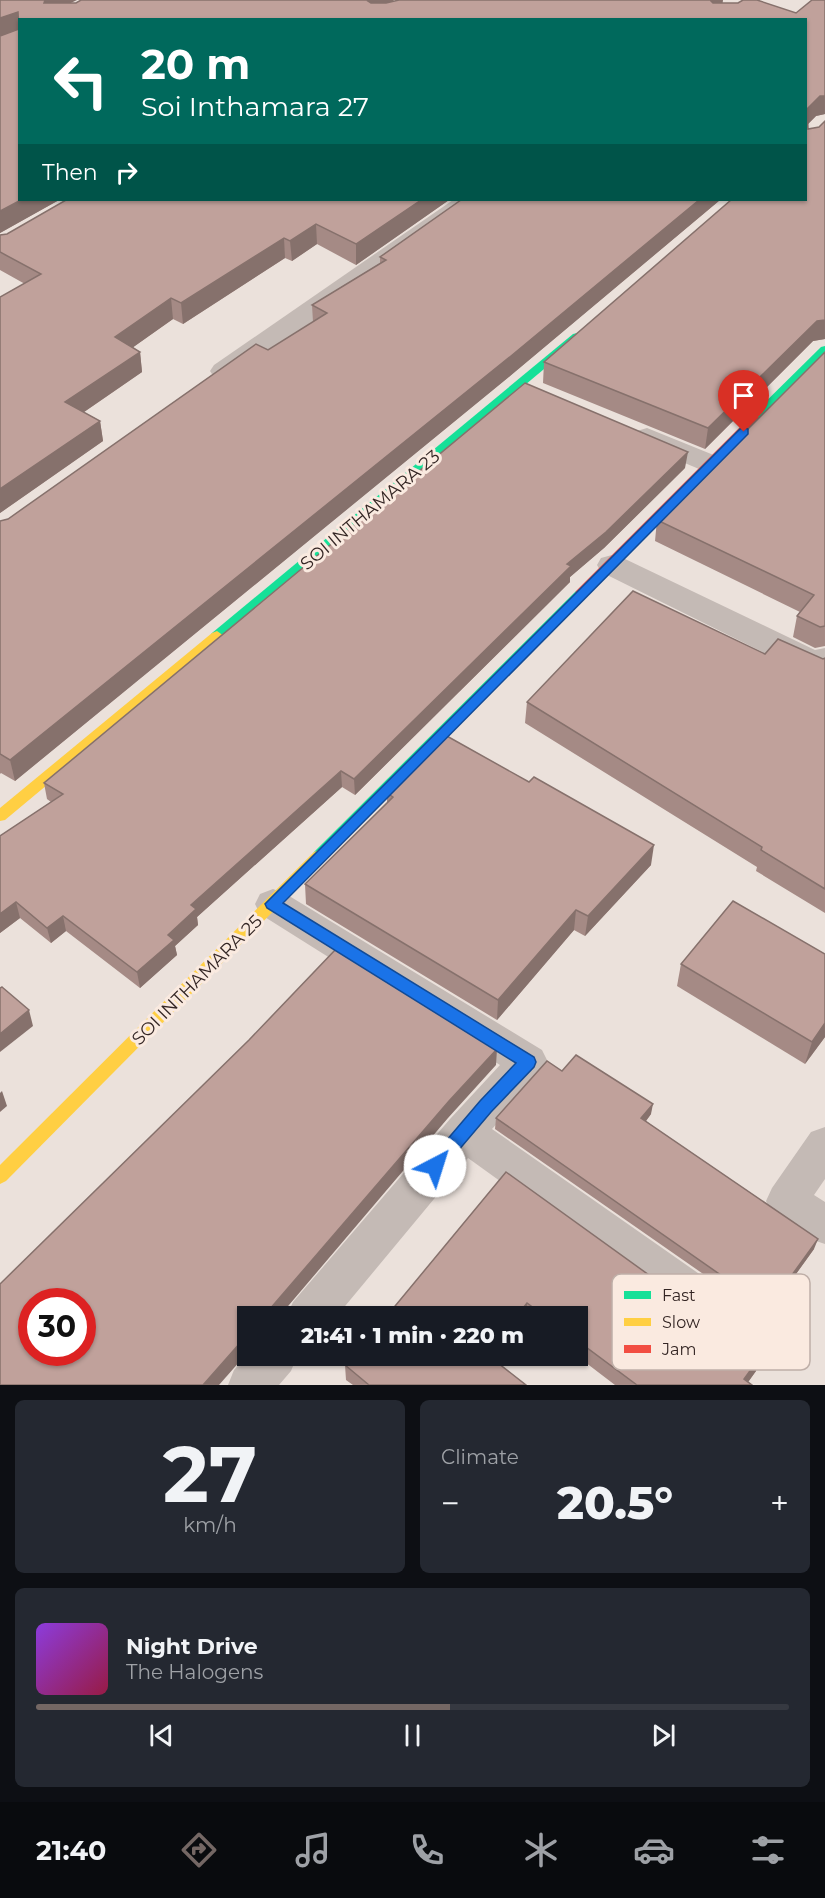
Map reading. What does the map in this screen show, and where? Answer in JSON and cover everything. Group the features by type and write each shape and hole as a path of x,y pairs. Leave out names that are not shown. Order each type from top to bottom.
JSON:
{"street":[{"path":"201,387 467,201"},
{"name":"SOI INTHAMARA 23","path":"0,816 532,388 584,330"},
{"name":"SOI INTHAMARA 25","path":"0,1176 825,349"},
{"path":"625,428 711,465"},
{"path":"612,565 819,666 825,659"},
{"path":"273,904 528,1062 464,1132 317,1306"},
{"path":"464,1132 664,1274"},
{"path":"825,1145 787,1201 825,1226"},
{"path":"250,1385 266,1366"}],"building":[{"path":"0,0 76,3 81,0 370,0 368,1 371,3 386,3 399,0 712,0 713,3 738,3 743,0 757,0 796,13 812,0 825,0 825,96 820,96 807,109 807,18 18,18 18,12 0,18"},
{"path":"18,29 19,201 0,211 0,36"},
{"path":"807,109 808,129 819,127 825,121 825,320 817,321 708,428 544,362 730,201 807,201"},
{"path":"64,201 420,201 356,244 316,224 290,241 284,238 181,303 171,298 115,337 140,352 65,402 100,421 0,489 0,297 41,274 0,252 0,235 7,234"},
{"path":"460,201 698,201 511,356 10,760 0,754 0,521 8,519 256,344 268,350 327,313 312,305 386,260 380,257"},
{"path":"825,352 825,626 820,627 797,616 814,595 657,520"},
{"path":"525,383 688,452 606,532 567,564 571,566 354,779 341,771 191,905 196,909 168,935 174,940 137,972 63,916 47,928 16,902 0,914 0,836 63,794 44,783"},
{"path":"633,591 765,654 778,639 825,658 825,889 761,850 762,847 527,702"},
{"path":"445,735 529,782 534,777 654,845 588,916 576,910 498,1000 305,884 393,797 387,793"},
{"path":"733,901 825,954 825,1023 812,1042 681,964"},
{"path":"337,948 497,1049 449,1101 272,1306 237,1306 237,1346 203,1385 0,1385 0,1284 249,1040"},
{"path":"2,987 29,1010 0,1034 0,988"},
{"path":"576,1055 653,1104 641,1118 818,1239 793,1274 719,1274 496,1118 547,1061 562,1071"},
{"path":"506,1172 648,1274 612,1274 612,1366 588,1348 588,1306 531,1306 527,1303 525,1306 395,1306"},
{"path":"346,1366 502,1366 526,1385 369,1385"},
{"path":"617,1370 751,1370 744,1379 752,1385 637,1385"}],"traffic: fast":[{"path":"217,636 577,336"},
{"path":"755,419 825,349"},
{"path":"319,856 581,594"}],"traffic: slow":[{"path":"0,816 217,636"},
{"path":"0,1176 319,856"}],"traffic: jam":[{"path":"581,594 755,419"}],"route":[{"path":"435,1166 528,1062 273,904 744,432"}]}
